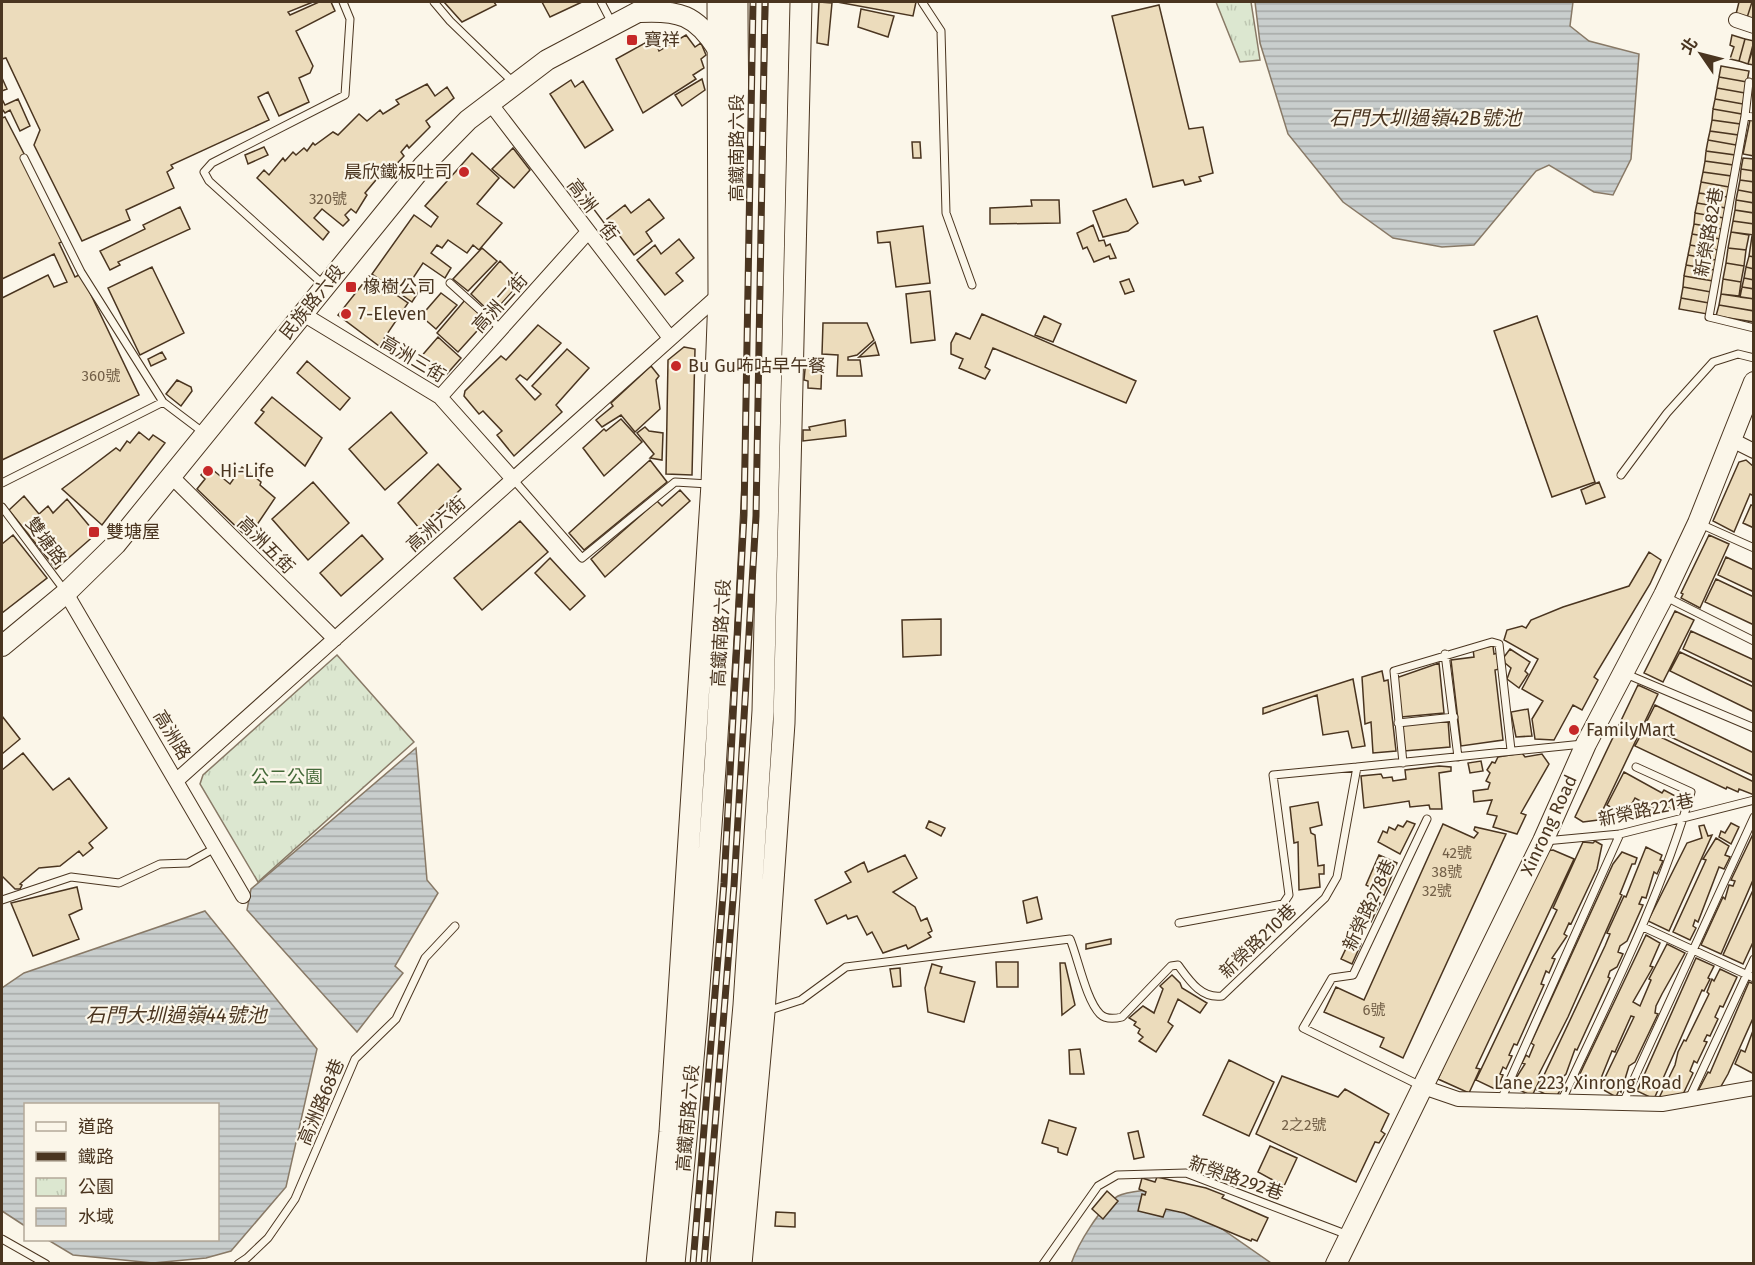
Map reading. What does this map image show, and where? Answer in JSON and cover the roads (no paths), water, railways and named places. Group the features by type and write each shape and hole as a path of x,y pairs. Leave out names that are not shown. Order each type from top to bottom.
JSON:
{"main road":[{"name":"民族路六段","path":"2,646 66,593 116,544 423,166 468,120 547,60 657,2"},
{"name":"高鐵南路六段","path":"657,1263 670,1132 712,484 720,295 718,2"},
{"name":"高鐵南路六段","path":"674,1263 711,809 738,304 737,2"},
{"name":"高鐵南路六段","path":"722,1263 744,1005 763,711 779,2"},
{"path":"741,1263 764,1012 780,783 801,2"},
{"path":"635,13 664,11 680,14 705,29 717,48"},
{"name":"Xinrong Road","path":"1336,1263 1543,841 1586,744 1664,596 1698,523 1752,389"},
{"path":"763,711 780,783"},
{"path":"697,719 711,809"}],"street":[{"path":"1736,21 1754,26"},
{"name":"高洲一街","path":"490,102 587,233 670,338"},
{"name":"高洲二街","path":"440,397 587,233"},
{"name":"高洲六街","path":"177,780 720,295"},
{"name":"高洲三街","path":"303,314 440,397 513,479"},
{"path":"1732,440 1754,451"},
{"name":"高洲五街","path":"171,476 335,639"},
{"name":"高洲路","path":"66,593 243,896"},
{"name":"Lane 223, Xinrong Road","path":"1423,1087 1458,1099 1499,1102 1562,1100 1662,1104 1754,1088"}],"lane":[{"path":"324,286 208,181 204,172 212,163 345,95 350,19 343,2"},
{"path":"434,2 450,21 515,84"},
{"path":"601,2 613,25"},
{"path":"922,2 941,31 946,213 972,285"},
{"path":"1749,82 1744,116 1754,117"},
{"name":"新榮路82巷","path":"1744,116 1709,317 1754,328"},
{"path":"24,158 81,272 163,402 204,433"},
{"path":"450,283 501,329"},
{"path":"1622,475 1667,413 1713,362 1738,354 1754,358"},
{"path":"2,483 163,402"},
{"path":"513,479 582,558 675,482 712,484"},
{"name":"雙塘路","path":"2,507 66,593"},
{"path":"1698,523 1754,548"},
{"path":"1664,596 1754,641"},
{"path":"1403,763 1394,671 1445,654 1492,642 1499,644 1511,750"},
{"path":"1445,654 1458,757"},
{"path":"1624,674 1754,728"},
{"path":"1398,723 1454,717"},
{"path":"1179,923 1283,904 1288,895 1273,775 1586,744"},
{"name":"新榮路210巷","path":"764,1012 801,1000 846,968 1070,939 1094,1004 1100,1014 1107,1018 1122,1017 1171,966 1178,965 1190,985 1214,997 1222,996 1325,898 1339,869 1357,767"},
{"path":"1562,1100 1643,927 1684,818 1691,792 1636,767"},
{"name":"新榮路221巷","path":"1543,841 1620,834 1754,800"},
{"path":"1623,1103 1754,817"},
{"name":"新榮路278巷","path":"1423,1087 1303,1028 1332,978 1353,975 1426,819"},
{"path":"1499,1102 1620,834"},
{"path":"2,900 71,877 119,883 160,864 188,863 215,848"},
{"name":"高洲路68巷","path":"238,1263 247,1258 268,1238 295,1198 355,1059 396,1019 425,958 455,926"},
{"path":"1643,927 1750,977"},
{"path":"1688,1101 1750,977 1754,959"},
{"name":"新榮路292巷","path":"1043,1263 1098,1186 1117,1174 1186,1173 1350,1236"},
{"path":"2,1239 46,1263"}],"water":[{"name":"石門大圳過嶺42B號池","path":"1255,2 1573,2 1570,26 1589,41 1639,54 1631,159 1613,195 1594,192 1549,165 1536,171 1474,245 1442,247 1393,238 1343,202 1288,134 1260,43"},
{"name":"石門大圳過嶺44號池","path":"416,748 427,880 438,893 395,966 403,973 357,1032 247,910 251,889"},
{"name":"石門大圳過嶺44號池","path":"205,911 317,1049 286,1187 231,1251 206,1258 153,1263 73,1255 50,1241 219,1241 219,1103 24,1103 24,1225 2,1211 2,988 24,973"},
{"path":"1146,1190 1222,1229 1271,1263 1071,1264 1090,1227 1111,1201 1124,1194"}],"railway":[{"path":"693,1264 724,883 744,515 753,2"},
{"path":"704,1264 734,886 756,516 765,2"}],"place":[{"name":"寶祥","path":"632,40"},
{"name":"晨欣鐵板吐司","path":"464,172"},
{"name":"橡樹公司","path":"351,287"},
{"name":"7-Eleven","path":"346,314"},
{"name":"Bu Gu咘咕早午餐","path":"676,366"},
{"name":"Hi-Life","path":"208,471"},
{"name":"雙塘屋","path":"94,532"},
{"name":"FamilyMart","path":"1574,730"}],"park label":[{"name":"公二公園","path":"287,777"}]}
